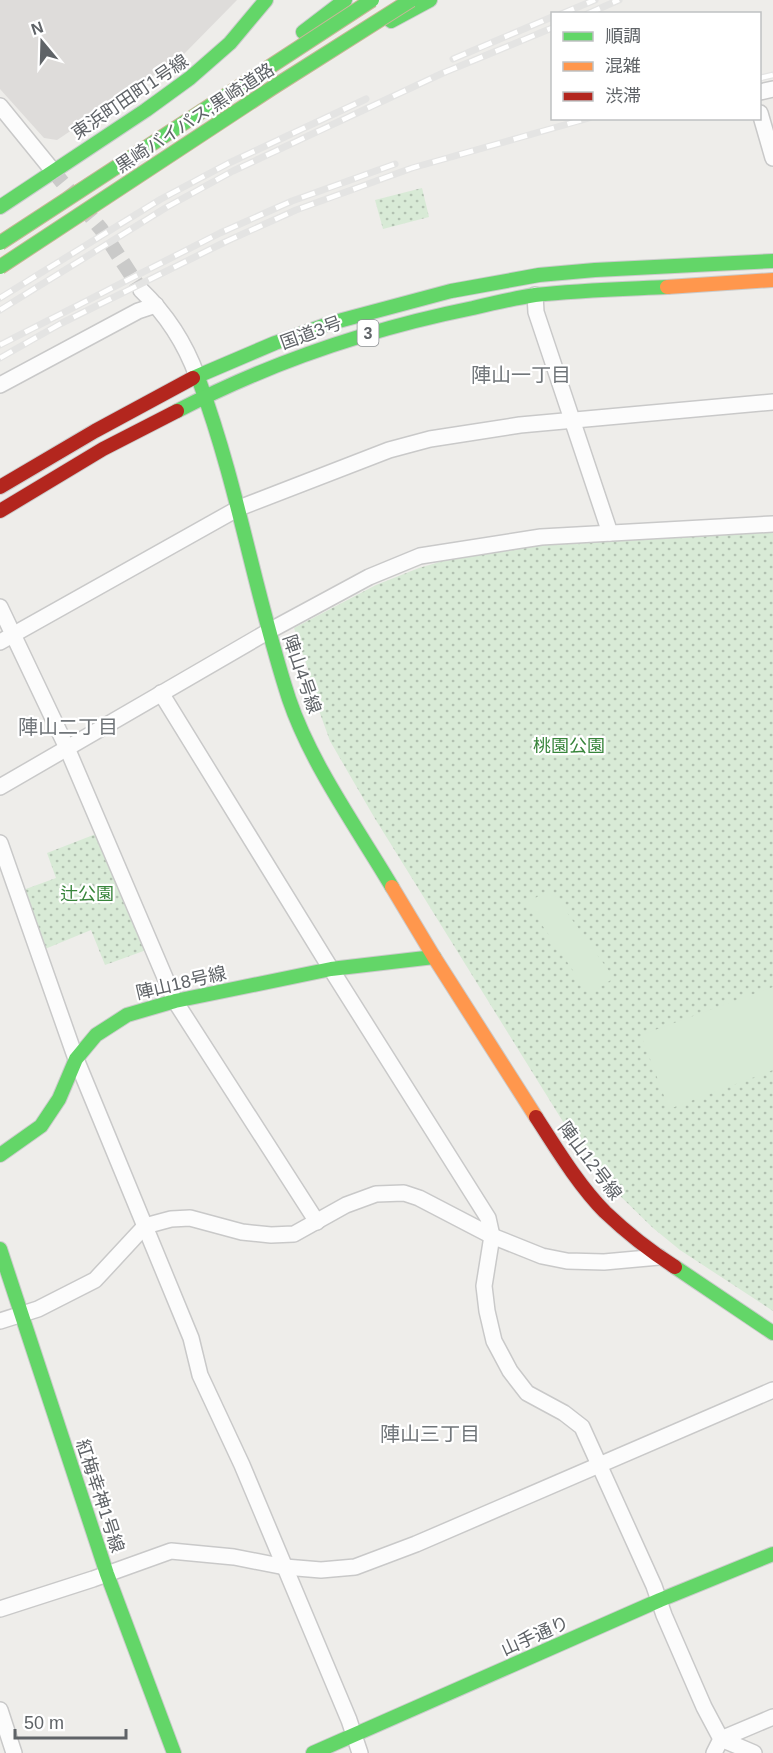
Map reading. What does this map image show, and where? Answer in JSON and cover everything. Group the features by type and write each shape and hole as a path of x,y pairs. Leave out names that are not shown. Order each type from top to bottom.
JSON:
{"main road":[{"name":"東浜町田町1号線","path":"0,207 202,70 247,27 266,0"},
{"path":"186,122 345,0"},
{"name":"黒崎バイパス;黒崎道路","path":"0,243 372,0"},
{"name":"黒崎バイパス;黒崎道路","path":"0,267 272,88 411,0"},
{"path":"272,88 430,0"},
{"name":"国道3号","path":"0,487 95,431 197,376 275,343 331,323 452,291 539,276 595,270 773,261"},
{"name":"国道3号","path":"0,511 103,449 205,396 286,361 362,334 432,316 535,295 773,280"},
{"name":"陣山4号線","path":"197,376 239,508 269,631 290,701 311,751 434,957"},
{"name":"陣山18号線","path":"0,1155 41,1126 59,1099 76,1059 96,1035 127,1015 175,1001 331,969 434,957"},
{"name":"陣山12号線","path":"434,957 564,1161 604,1211 659,1257 773,1333"},
{"name":"紅梅幸神1号線","path":"0,1249 107,1574 174,1753"},
{"name":"山手通り","path":"313,1753 660,1600 773,1554"}],"street":[{"path":"0,106 53,171"},
{"path":"761,119 773,158"},
{"path":"141,290 156,305 188,351 197,376"},
{"path":"535,295 536,312 610,533"},
{"path":"0,385 138,312 156,305"},
{"path":"7,638 239,508 388,450 441,437 520,424 773,402"},
{"path":"0,787 269,631 369,577 420,556 541,537 773,524"},
{"path":"0,607 7,638 67,748 175,1001 317,1222"},
{"path":"161,693 488,1218 492,1236 484,1286 494,1341 510,1371 527,1393 564,1413 582,1426 660,1600 700,1697 717,1746"},
{"path":"0,843 76,1059 191,1338 200,1374 242,1465 360,1753"},
{"path":"0,1321 38,1309 95,1280 145,1226 171,1219 190,1218 242,1232 271,1235 294,1234 346,1205 376,1194 404,1193 418,1198 492,1236 542,1256 567,1261 604,1262 659,1257"},
{"path":"0,1609 171,1551 234,1557 285,1567 321,1570 355,1567 416,1544 773,1390"},
{"path":"0,1710 14,1753"},
{"path":"717,1746 773,1717"},
{"path":"717,1746 754,1753"}],"shaded area":[{"path":"0,0 237,0 181,57 57,140 44,138 0,89"}],"green space":[{"path":"422,188 429,217 383,229 375,200"},
{"name":"桃園公園","path":"773,531 773,1311 680,1250 653,1228 612,1188 570,1133 374,817 330,741 312,691 308,669 294,628 376,585 419,568 480,550 617,539"},
{"name":"辻公園","path":"101,832 149,949 105,965 91,930 45,949 23,890 56,878 47,853"},
{"path":"550,889 614,978 589,994 527,903"},
{"path":"773,987 773,1070 669,1109 641,1035"}],"tunnel":[{"path":"53,171 101,229 141,290"}],"railway":[{"path":"566,12 595,0"},
{"path":"592,12 619,0"},
{"path":"453,59 551,17"},
{"path":"0,310 167,207 233,171 443,73 551,28"},
{"path":"761,78 773,75"},
{"path":"0,298 161,199 229,163 366,99"},
{"path":"0,358 60,324 225,242 296,210 412,168 582,120"},
{"path":"0,345 220,233 292,201 395,164"}],"traffic: fast":[{"path":"0,207 190,78 230,43 266,0"},
{"path":"303,32 345,0"},
{"path":"0,243 372,0"},
{"path":"0,267 272,88 411,0"},
{"path":"391,21 430,0"},
{"path":"193,378 275,343 331,323 451,291 539,275 773,261"},
{"path":"177,411 212,393 285,362 358,337 434,316 535,295 667,287"},
{"path":"200,383 225,461 277,660 298,723 322,771 392,887"},
{"path":"0,1155 41,1126 59,1099 76,1059 96,1035 127,1015 175,1001 331,969 434,957"},
{"path":"0,1249 107,1574 174,1753"},
{"path":"675,1267 773,1333"},
{"path":"313,1753 660,1600 773,1554"}],"traffic: slow":[{"path":"667,287 773,280"},
{"path":"392,887 536,1117"}],"traffic: jam":[{"path":"0,487 95,431 193,378"},
{"path":"0,511 103,449 177,411"},
{"path":"536,1117 595,1202 630,1234 675,1267"}],"district":[{"name":"陣山一丁目","path":"521,375"},
{"name":"陣山二丁目","path":"68,727"},
{"name":"陣山三丁目","path":"430,1434"}]}
